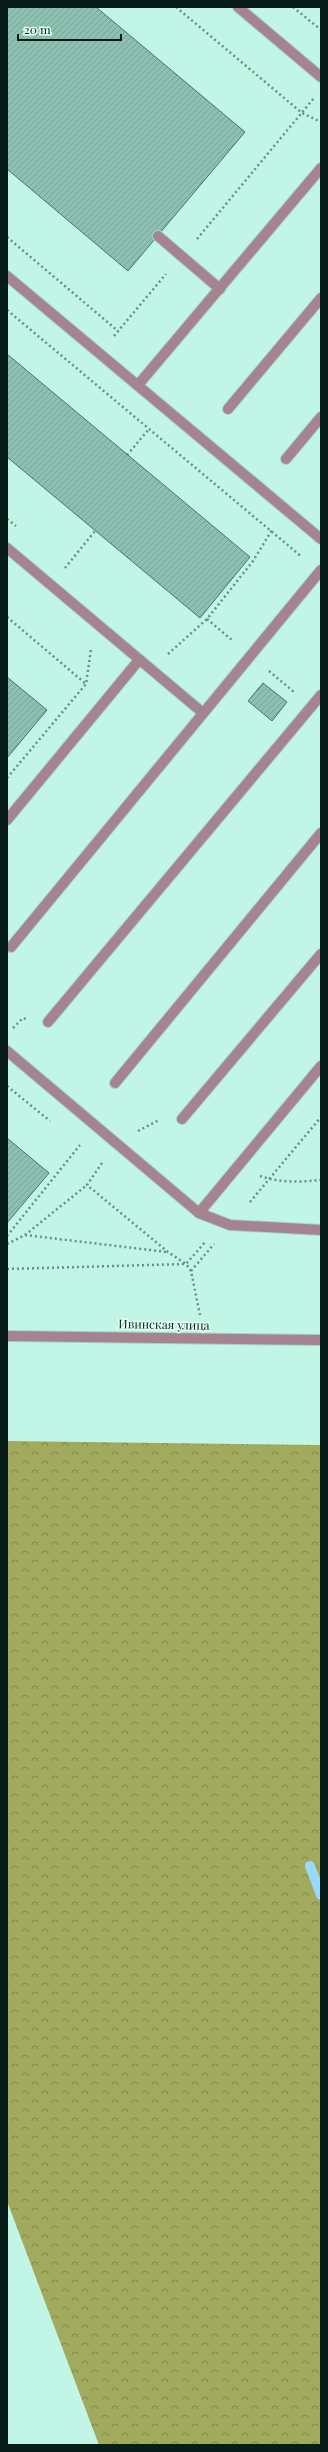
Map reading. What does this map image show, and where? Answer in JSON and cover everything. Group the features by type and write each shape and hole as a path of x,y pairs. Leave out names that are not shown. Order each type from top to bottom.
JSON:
{"street":[{"path":"238,7 321,77"},
{"path":"138,386 321,168"},
{"path":"158,236 220,289"},
{"path":"7,276 321,539"},
{"path":"228,409 321,298"},
{"path":"286,459 321,417"},
{"path":"7,548 203,713"},
{"path":"11,947 320,571"},
{"path":"7,820 139,660"},
{"path":"48,1022 321,695"},
{"path":"115,1083 321,833"},
{"path":"182,1119 321,954"},
{"path":"7,1051 199,1213 230,1225 321,1230"},
{"path":"199,1213 321,1066"},
{"name":"Ивинская улица","path":"7,1336 321,1340"}],"path":[{"path":"176,7 302,113 321,122"},
{"path":"293,7 321,30"},
{"path":"84,374 99,353 316,95"},
{"path":"7,237 118,331"},
{"path":"7,310 320,571"},
{"path":"127,455 149,429"},
{"path":"155,672 169,654 207,619 253,561 271,531 287,510"},
{"path":"65,568 96,531"},
{"path":"7,618 86,684"},
{"path":"7,778 86,684 93,633 99,626"},
{"path":"7,1086 56,1125"},
{"path":"191,1271 321,1117"},
{"path":"74,1140 86,1150"},
{"path":"7,1236 80,1145"},
{"path":"7,1244 25,1235 87,1185 103,1164 98,1159"},
{"path":"260,1176 269,1179 303,1182 321,1180"},
{"path":"87,1185 168,1252 186,1264 191,1271 200,1315"},
{"path":"25,1235 168,1252"},
{"path":"7,1269 186,1264"}],"green space":[{"path":"7,1441 321,1445 321,2445 99,2445 7,2201"}],"building":[{"path":"7,7 96,7 245,132 128,271 7,169"},
{"path":"7,354 250,557 200,618 7,457"},
{"path":"7,677 47,710 7,758"},
{"path":"263,683 287,702 272,721 248,701"},
{"path":"7,1138 49,1173 7,1223"}],"waterway":[{"path":"310,1866 321,1895"}]}
